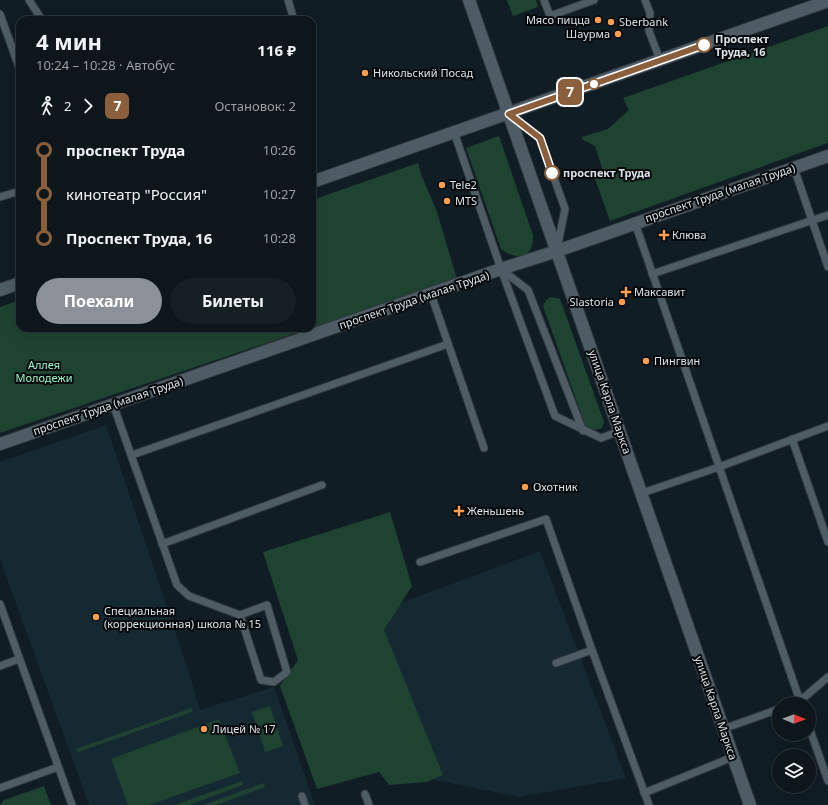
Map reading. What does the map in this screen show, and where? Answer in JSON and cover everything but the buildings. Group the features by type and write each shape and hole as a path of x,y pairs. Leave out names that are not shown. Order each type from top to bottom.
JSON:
{"street":[{"name":"улица Карла Маркса","path":"469,0 750,805"},
{"path":"316,178 509,114 828,1"},
{"name":"проспект Труда (малая Труда)","path":"0,444 828,156"},
{"path":"0,290 16,284"}],"lane":[{"path":"29,0 39,16"},
{"path":"288,0 293,16"},
{"path":"544,0 550,16 594,0"},
{"path":"645,0 650,14 649,30 660,60"},
{"path":"0,14 16,59"},
{"path":"509,114 540,138 565,209 557,251"},
{"path":"454,132 501,269 555,416 583,431 601,438 620,431"},
{"path":"794,168 812,220 825,249 828,267"},
{"path":"0,198 16,192"},
{"path":"652,274 828,215"},
{"path":"635,223 798,697"},
{"path":"501,269 528,290 583,431"},
{"path":"431,294 484,448"},
{"path":"132,455 448,344"},
{"path":"113,404 177,585 189,596 240,614 267,605 287,672 274,682 261,680 240,614"},
{"path":"642,493 719,467 828,426"},
{"path":"792,439 828,542"},
{"path":"162,544 322,484"},
{"path":"420,562 546,519 649,805"},
{"path":"0,604 72,805"},
{"path":"556,663 592,650"},
{"path":"0,666 19,659"},
{"path":"806,697 828,677"},
{"path":"723,729 772,712"},
{"path":"814,741 828,781"},
{"path":"644,793 733,757"},
{"path":"0,788 58,767"},
{"path":"366,794 369,805"},
{"path":"302,796 305,805"}],"shaded area":[{"name":"Специальная (коррекционная) школа № 15","path":"106,425 200,710 274,687 315,805 89,805 0,559 0,462"},
{"path":"540,551 626,778 519,797 435,780 377,624 395,605"}],"green space":[{"path":"507,0 536,0 538,7 513,16"},
{"path":"828,26 828,143 610,221 594,176 603,171 595,146 583,140 582,137 608,129 629,110 623,98"},
{"path":"499,136 533,235 533,243 531,248 525,255 521,256 509,254 501,249 466,148"},
{"path":"418,163 437,212 457,279 316,327 316,199"},
{"path":"551,297 560,299 604,422 602,428 595,430 586,427 543,306 546,300"},
{"name":"Аллея Молодежи","path":"16,301 16,332 299,332 0,433 0,307"},
{"path":"390,512 412,586 384,630 443,775 427,782 389,785 379,772 317,789 280,686 298,660 263,552"},
{"path":"270,706 283,746 265,752 252,712"},
{"path":"192,708 192,712 78,752 76,749"},
{"path":"219,719 240,773 149,805 128,805 111,759"},
{"path":"242,781 243,785 189,805 175,805"},
{"path":"264,783 265,787 216,805 203,805"},
{"path":"44,786 51,805 0,805 4,800"}],"bus line":[{"name":"7","path":"552,173 540,138 509,114 704,45"}],"place":[{"name":"Мясо пицца","path":"598,20"},
{"name":"Sberbank","path":"611,22"},
{"name":"Шаурма","path":"618,34"},
{"name":"Проспект Труда, 16","path":"704,45"},
{"name":"Никольский Посад","path":"365,73"},
{"name":"проспект Труда","path":"552,173"},
{"name":"Tele2","path":"442,185"},
{"name":"MTS","path":"447,201"},
{"name":"Клюва","path":"664,235"},
{"name":"Максавит","path":"626,292"},
{"name":"Slastoria","path":"622,302"},
{"name":"Пингвин","path":"646,361"},
{"name":"Охотник","path":"525,487"},
{"name":"Женьшень","path":"459,511"},
{"name":"Специальная (коррекционная) школа № 15","path":"96,617"},
{"name":"Лицей № 17","path":"204,729"}]}
